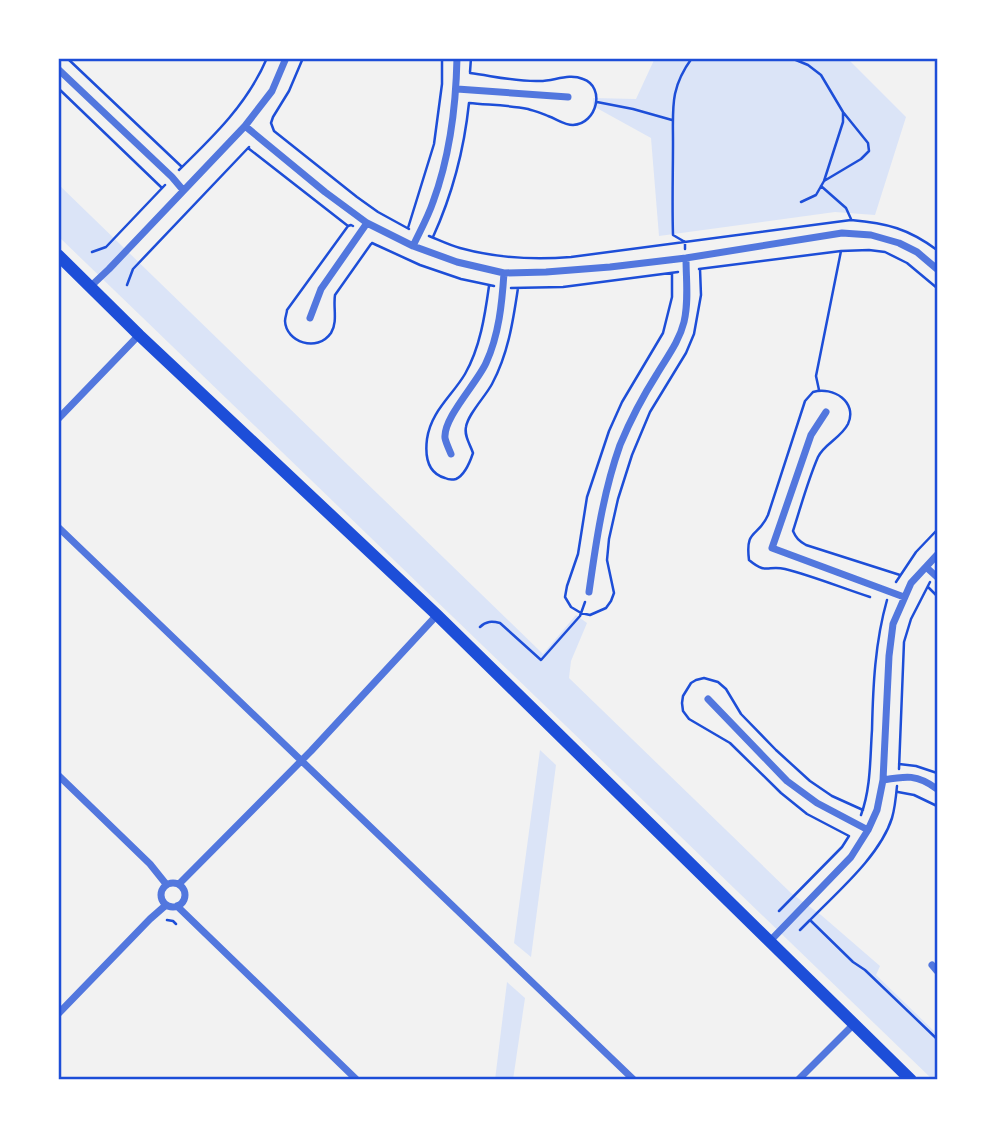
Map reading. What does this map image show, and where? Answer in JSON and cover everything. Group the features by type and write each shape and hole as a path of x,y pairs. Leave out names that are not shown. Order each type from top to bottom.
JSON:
{"main road":[{"path":"58,255 139,335 437,615 911,1080"}],"street":[{"path":"91,286 245,126 272,91 286,58"},
{"path":"413,246 433,202 445,162 457,89 457,58"},
{"path":"58,69 183,190"},
{"path":"457,89 568,97"},
{"path":"245,126 367,223 413,246 457,262 504,273 610,267 686,258 842,233 871,235 899,243 917,252 937,268"},
{"path":"310,318 321,289 367,223"},
{"path":"589,592 606,491 621,445 637,409 675,346 684,321 687,299 686,258"},
{"path":"451,454 445,438 448,423 474,385 495,338 504,273"},
{"path":"58,419 139,335"},
{"path":"826,412 811,435 801,460 772,548 904,597"},
{"path":"58,527 634,1080"},
{"path":"770,941 850,857 868,830 877,810 883,780 888,656 893,624 911,583 937,555"},
{"path":"926,567 937,577"},
{"path":"179,884 301,761 437,615"},
{"path":"708,699 787,781 817,803 868,830"},
{"path":"58,775 150,864 166,884"},
{"path":"883,780 906,776 927,781 937,789"},
{"path":"174,882 184,890 185,898 177,906 166,905 161,899 161,890 166,884 174,882"},
{"path":"58,1014 166,905"},
{"path":"177,906 357,1080"},
{"path":"798,1080 854,1024"}],"path":[{"path":"67,58 182,167"},
{"path":"92,252 106,247 229,119 249,94 267,58"},
{"path":"127,285 133,269 271,123 303,58"},
{"path":"271,123 274,131 357,197 408,228 434,144 442,84 442,58"},
{"path":"685,242 673,235 672,100 683,69 692,58"},
{"path":"791,58 808,65 821,75 843,112 867,143 869,152 824,181"},
{"path":"58,88 162,188"},
{"path":"597,102 672,120"},
{"path":"801,202 816,195 824,181 844,122 843,112"},
{"path":"248,148 348,226 351,225 372,240 335,295 335,319 331,332 321,342 311,345 303,342 288,329 285,321 287,310 348,226"},
{"path":"821,186 846,208 853,234"},
{"path":"420,232 458,248 535,260 851,220 878,222 904,230 937,250"},
{"path":"685,242 686,258"},
{"path":"819,390 816,376 841,251"},
{"path":"582,612 590,615 600,612 606,608 614,593 607,560 618,499 650,412 686,353 694,334 701,295 700,269"},
{"path":"873,598 782,568 765,570 749,561 750,536 765,522 805,401 813,392 819,390 842,397 848,404 849,422 840,435 820,453 793,531 797,540 900,575"},
{"path":"779,911 842,847 858,824 866,802 870,772 879,632 890,592 916,552 937,530"},
{"path":"928,587 937,596"},
{"path":"480,627 493,621 500,623 541,660 582,612 589,592"},
{"path":"897,791 914,795 937,806"},
{"path":"167,920 176,924"},
{"path":"800,930 810,920 937,1039"}],"shaded area":[{"path":"655,58 847,58 906,117 875,215 835,212 659,236 651,138 593,106 593,98 636,99"},
{"path":"58,184 543,654 576,615 587,623 571,661 569,678 791,893 880,966 876,975 937,1034 937,1080 933,1080 58,236"},
{"path":"540,750 556,765 531,957 514,943"},
{"path":"507,982 525,998 513,1080 495,1080"}]}
